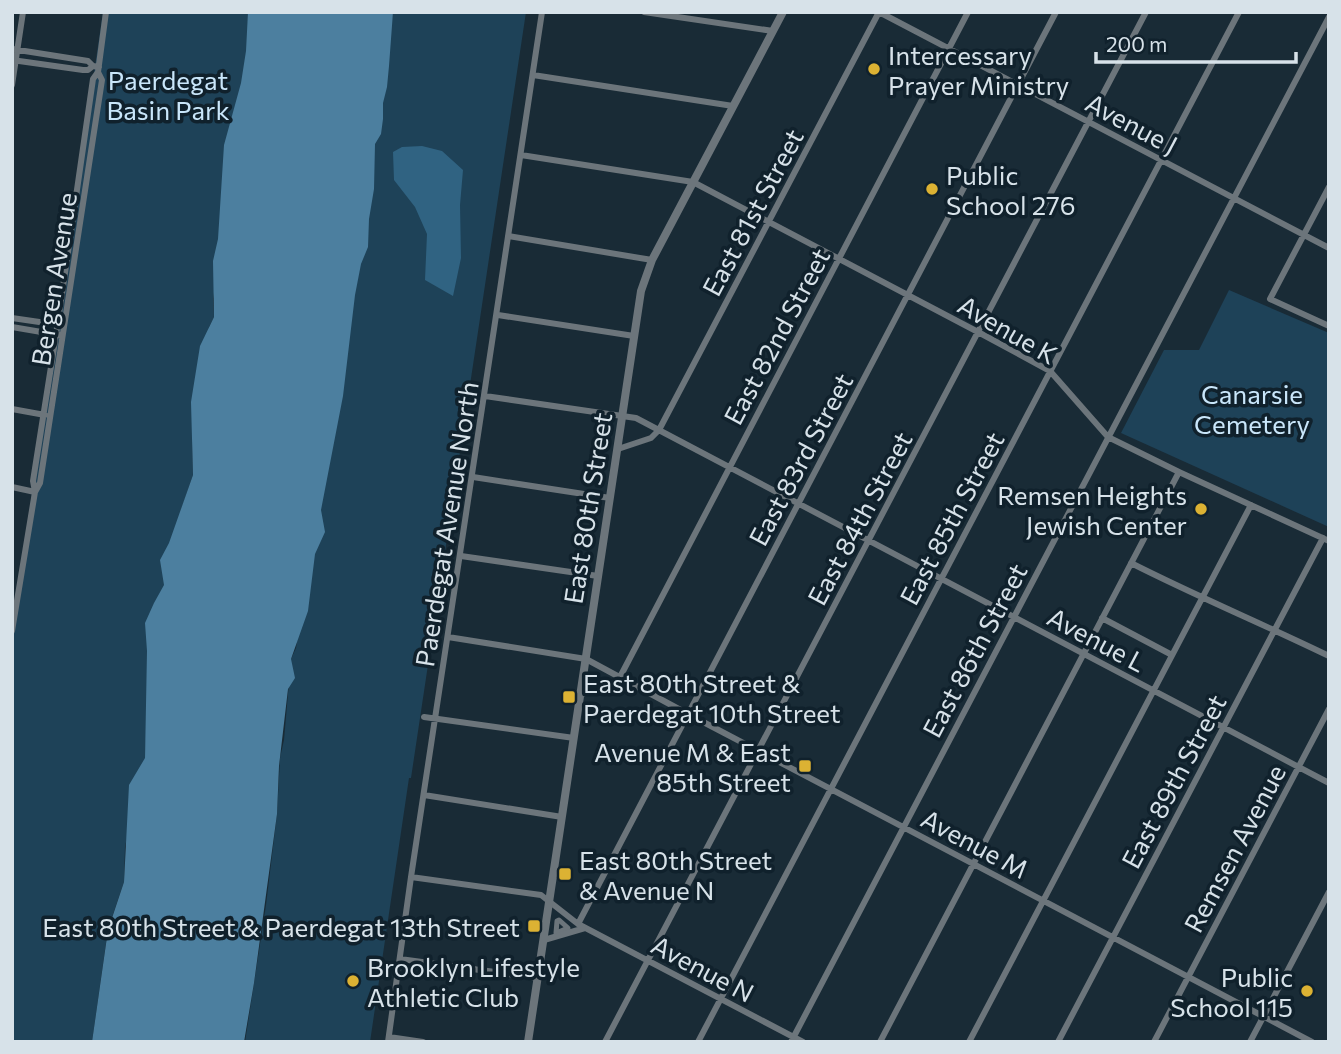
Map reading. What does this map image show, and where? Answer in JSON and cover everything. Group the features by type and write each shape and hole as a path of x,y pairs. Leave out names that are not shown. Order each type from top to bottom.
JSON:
{"street":[{"path":"12,85 15,50 23,12"},
{"name":"Bergen Avenue","path":"12,631 16,577 35,492 40,483 52,416 93,79 106,12"},
{"name":"Paerdegat Avenue North","path":"388,1039 542,12"},
{"path":"644,12 773,31"},
{"name":"East 80th Street","path":"528,1042 641,291 652,260 783,12"},
{"name":"Avenue J","path":"879,12 1329,248"},
{"name":"East 81st Street","path":"659,430 879,12"},
{"name":"East 82nd Street","path":"620,677 968,12"},
{"name":"East 83rd Street","path":"581,926 688,714 1056,12"},
{"name":"East 84th Street","path":"605,1042 1146,12"},
{"name":"East 85th Street","path":"698,1042 1238,12"},
{"name":"East 86th Street","path":"792,1039 1329,17"},
{"path":"15,50 88,61 97,68"},
{"path":"14,60 83,70 97,68"},
{"path":"533,75 733,106"},
{"name":"Avenue K","path":"521,155 693,182 1050,372 1108,437 1326,539"},
{"path":"1329,187 1270,299 1329,326"},
{"path":"508,236 652,260"},
{"path":"498,315 634,337"},
{"path":"12,318 61,325"},
{"path":"12,327 60,335"},
{"name":"Bergen Avenue","path":"35,492 33,481 43,414 60,335"},
{"name":"Avenue L","path":"485,396 636,418 1329,783"},
{"path":"12,409 52,416"},
{"path":"618,449 651,438 659,430"},
{"path":"880,1042 1179,472"},
{"path":"473,477 610,498"},
{"path":"12,486 35,492"},
{"path":"969,1042 1251,505"},
{"name":"East 89th Street","path":"1058,1042 1274,630 1326,539"},
{"path":"461,556 598,576"},
{"path":"1131,564 1329,656"},
{"path":"1102,618 1172,654"},
{"name":"Avenue M","path":"448,636 586,659 1312,1042"},
{"path":"580,695 613,683 620,677"},
{"name":"Remsen Avenue","path":"1154,1042 1329,709"},
{"path":"424,717 574,738"},
{"path":"424,795 562,817"},
{"path":"411,877 541,895 550,902"},
{"path":"1250,1042 1329,892"},
{"name":"Avenue N","path":"550,902 581,926 792,1039 803,1042"},
{"path":"544,940 581,926"},
{"path":"400,958 538,978"},
{"path":"388,1039 423,1042"}],"green space":[{"name":"Paerdegat Basin Park","path":"103,12 258,12 213,299 214,317 209,327 192,439 193,475 181,510 145,759 125,847 124,882 108,929 92,1042 12,1042 12,629"},
{"path":"393,12 526,12 370,1042 245,1042 277,814 291,659 296,648"},
{"name":"Canarsie Cemetery","path":"1229,290 1329,333 1329,527 1121,433 1164,350 1199,350"}],"shaded area":[{"path":"248,12 393,12 381,134 375,144 368,247 361,264 355,295 343,396 321,510 325,532 315,554 308,611 291,659 295,678 288,689 279,766 277,814 244,1042 92,1042 108,930 124,882 129,785 145,758 145,623 164,585 160,560 169,543 193,475 191,402 200,346 214,317 213,261 218,239 224,145 241,83"},
{"path":"422,146 442,151 463,170 460,205 461,258 453,296 425,280 427,234 415,207 394,180 393,152 402,147"}],"place":[{"name":"Intercessary Prayer Ministry","path":"874,69"},
{"name":"Public School 276","path":"932,189"},
{"name":"Remsen Heights Jewish Center","path":"1201,509"},
{"name":"East 80th Street & Paerdegat 10th Street","path":"569,697"},
{"name":"Avenue M & East 85th Street","path":"805,766"},
{"name":"East 80th Street & Avenue N","path":"565,874"},
{"name":"East 80th Street & Paerdegat 13th Street","path":"534,926"},
{"name":"Brooklyn Lifestyle Athletic Club","path":"353,981"},
{"name":"Public School 115","path":"1307,991"}]}
